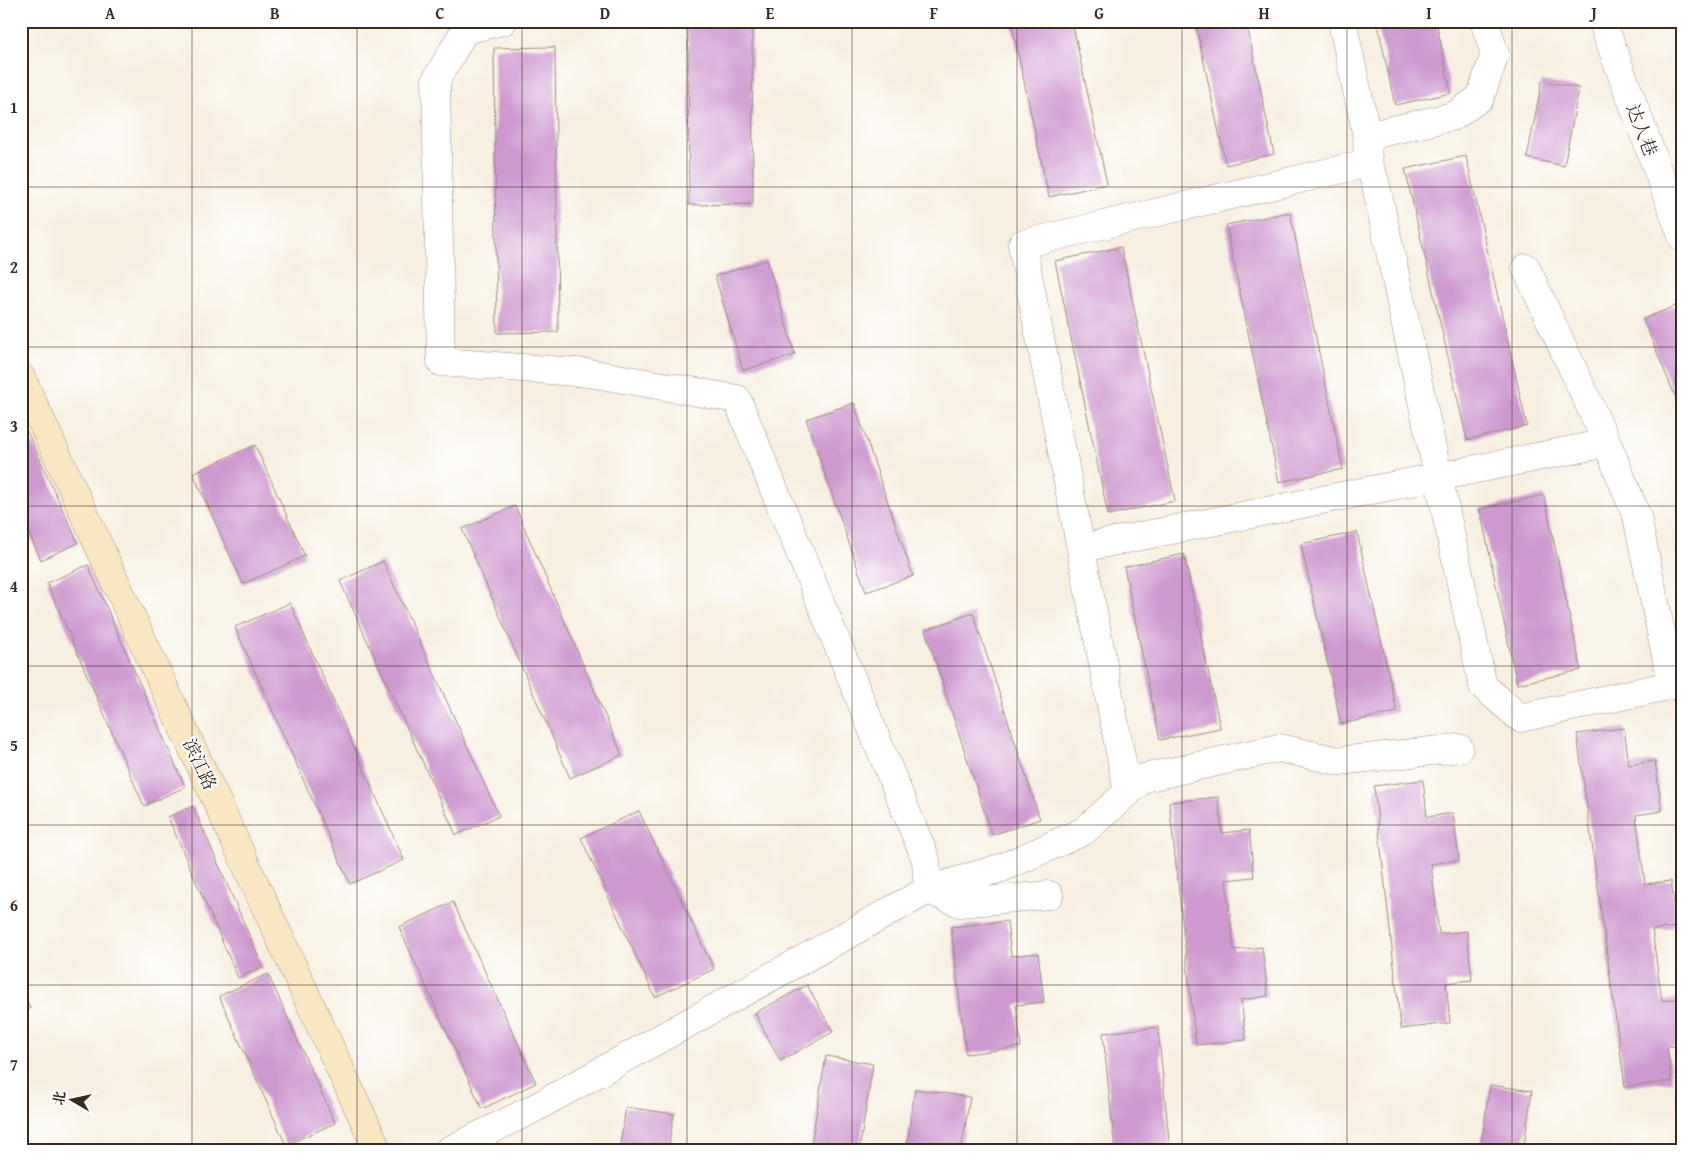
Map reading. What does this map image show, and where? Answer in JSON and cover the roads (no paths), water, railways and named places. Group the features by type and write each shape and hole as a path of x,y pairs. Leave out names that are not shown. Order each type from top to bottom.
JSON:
{"main road":[{"name":"滨江路","path":"21,377 378,1151"}],"street":[{"path":"503,21 465,30 436,80 441,362 589,373 737,399 926,860 928,890"},
{"path":"1342,21 1483,686 1520,718 1672,685 1637,518 1607,443 1526,268"},
{"path":"1128,793 1022,244 1368,149 1454,116 1480,98 1494,54 1484,21"},
{"name":"达人巷","path":"1602,21 1683,238"},
{"path":"1080,548 1607,443"},
{"path":"448,1151 533,1109 928,890 1004,867 1084,831 1144,778 1279,748 1338,761 1458,748"},
{"path":"928,890 960,903 1049,895"}]}
